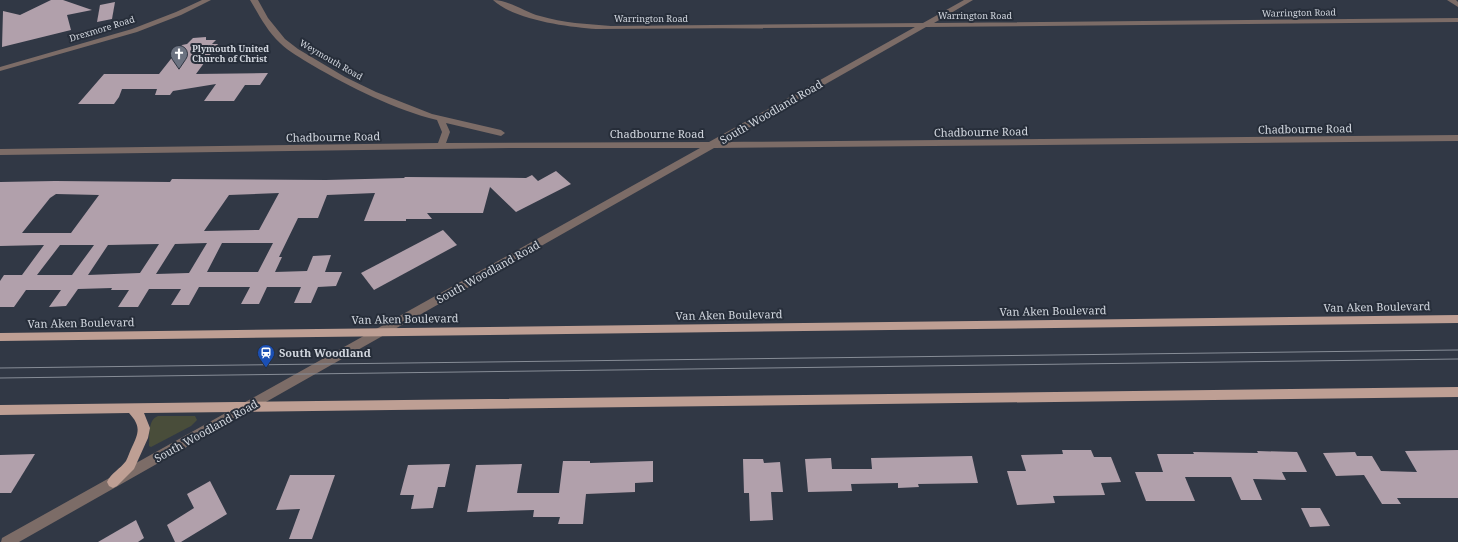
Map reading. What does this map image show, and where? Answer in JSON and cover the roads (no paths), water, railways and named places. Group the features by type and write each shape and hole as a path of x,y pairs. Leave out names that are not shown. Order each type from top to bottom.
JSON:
{"main road":[{"name":"Van Aken Boulevard","path":"0,337 1458,319"},
{"path":"0,410 1458,392"},
{"path":"113,482 130,465 142,438 144,428 141,418 131,408"}],"street":[{"name":"Drexmore Road","path":"0,69 139,29 190,9 207,0"},
{"name":"Weymouth Road","path":"254,0 282,41 295,51 342,79 367,91 440,120 501,133"},
{"name":"Warrington Road","path":"497,0 541,20 581,26 611,28 1458,20"},
{"name":"South Woodland Road","path":"7,542 969,0"},
{"path":"1451,0 1458,5"},
{"path":"440,120 446,132 441,146"},
{"name":"Chadbourne Road","path":"0,152 441,146 1458,138"}],"tram line":[{"path":"0,368 1458,350"},
{"path":"0,378 1458,359"}],"place":[{"name":"Plymouth United Church of Christ","path":"179,69"},
{"name":"South Woodland","path":"266,368"}]}
